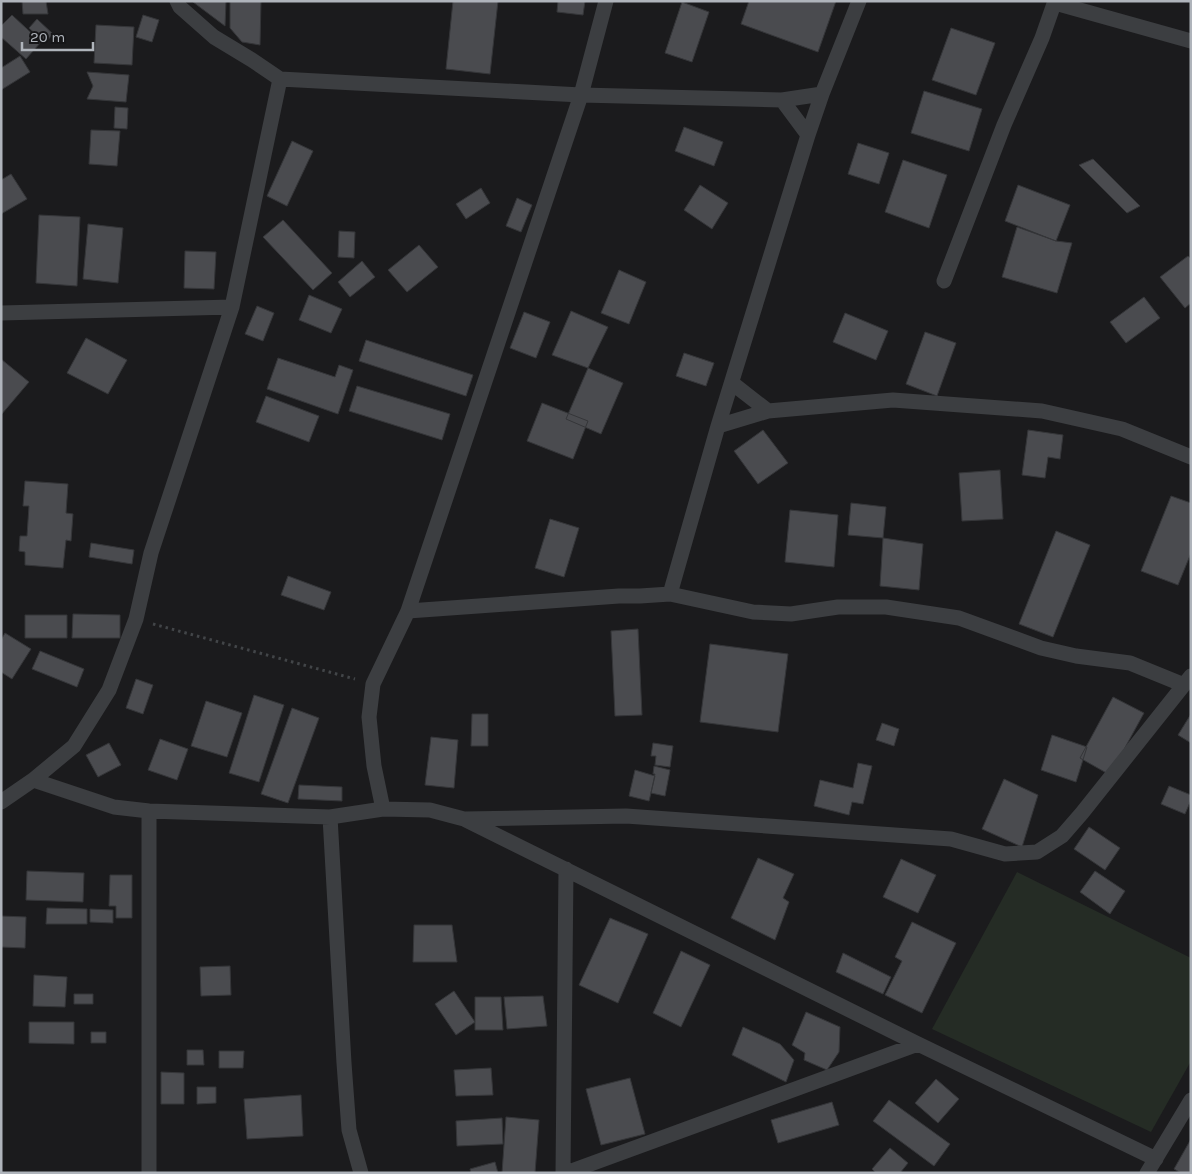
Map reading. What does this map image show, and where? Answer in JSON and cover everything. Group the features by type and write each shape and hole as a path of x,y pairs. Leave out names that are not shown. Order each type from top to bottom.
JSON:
{"street":[{"path":"177,1 180,7 214,37 280,79 581,94 782,100 822,94"},
{"path":"383,809 374,766 369,717 373,684 408,611 581,94 606,1"},
{"path":"670,594 718,426 808,135 859,1"},
{"path":"944,281 1004,125 1042,38 1055,2 1191,41"},
{"path":"1,802 33,780 74,746 109,690 136,619 151,553 232,307 280,79"},
{"path":"782,100 808,135"},
{"path":"1,313 232,307"},
{"path":"732,383 768,411"},
{"path":"718,426 768,411 893,400 1042,411 1122,429 1191,457"},
{"path":"408,611 670,594 753,612 791,614 838,607 886,607 959,618 1041,648 1076,656 1130,663 1187,681 1062,836 1037,852 1005,854 951,839 626,816 464,819"},
{"path":"33,780 114,807 149,812 330,816 383,809 430,810 464,819 918,1044 1156,1158"},
{"path":"149,812 149,1173"},
{"path":"330,816 344,1063 350,1130 361,1173"},
{"path":"566,869 564,1173 918,1044"},
{"path":"1147,1173 1191,1100"}],"path":[{"path":"136,619 373,684"}],"shaded area":[{"path":"1017,872 1191,958 1191,1061 1151,1132 932,1029"}],"building":[{"path":"22,1 46,1 48,14 23,14"},
{"path":"226,1 225,26 193,2"},
{"path":"230,1 261,1 260,45 242,42 230,28"},
{"path":"453,1 498,1 490,74 446,69"},
{"path":"558,1 585,1 583,15 557,12"},
{"path":"749,1 836,1 818,52 741,24"},
{"path":"682,2 709,12 692,62 665,53"},
{"path":"12,15 41,42 26,59 1,37 1,26"},
{"path":"143,15 159,20 152,42 136,37"},
{"path":"37,19 53,34 45,43 29,28"},
{"path":"96,25 134,27 132,65 94,63"},
{"path":"951,28 995,43 976,95 932,80"},
{"path":"20,56 30,72 1,90 1,68"},
{"path":"87,72 129,75 126,102 87,99 93,86"},
{"path":"924,91 982,109 969,151 911,133"},
{"path":"115,107 128,108 127,129 114,128"},
{"path":"684,127 723,142 714,166 675,151"},
{"path":"91,130 120,131 117,166 89,164"},
{"path":"292,141 313,151 287,206 267,196"},
{"path":"858,143 889,153 879,184 848,174"},
{"path":"1093,159 1140,206 1127,213 1079,165"},
{"path":"903,160 947,175 929,228 885,212"},
{"path":"11,174 27,199 1,214 1,180"},
{"path":"700,185 728,203 712,229 684,210"},
{"path":"1018,185 1070,205 1056,241 1005,221"},
{"path":"481,188 490,203 466,219 456,204"},
{"path":"517,198 532,205 521,232 506,226"},
{"path":"39,215 80,217 77,286 36,283"},
{"path":"283,220 332,273 313,290 263,237"},
{"path":"88,224 123,228 118,283 83,279"},
{"path":"1017,227 1056,241 1072,243 1057,293 1002,277"},
{"path":"339,231 355,232 354,258 338,257"},
{"path":"419,245 438,267 407,292 388,270"},
{"path":"185,251 216,252 214,289 184,288"},
{"path":"1188,256 1191,259 1191,303 1185,308 1160,277"},
{"path":"362,261 375,277 350,297 338,282"},
{"path":"619,270 646,282 629,324 601,313"},
{"path":"309,295 342,309 331,333 299,320"},
{"path":"1144,297 1160,318 1126,343 1110,322"},
{"path":"257,306 274,313 263,341 245,334"},
{"path":"571,311 608,327 588,368 552,355"},
{"path":"524,312 550,322 536,358 510,348"},
{"path":"845,313 888,331 876,360 833,342"},
{"path":"925,332 956,343 937,396 906,384"},
{"path":"86,338 127,360 108,394 67,373"},
{"path":"366,340 473,375 466,396 359,361"},
{"path":"684,353 714,363 706,386 676,376"},
{"path":"278,358 335,377 339,365 353,370 338,414 267,389"},
{"path":"1,359 29,382 1,415"},
{"path":"588,368 623,383 601,434 566,419"},
{"path":"357,386 450,414 442,440 349,411"},
{"path":"266,396 319,416 309,442 256,422"},
{"path":"542,403 588,421 573,459 527,441"},
{"path":"763,430 788,463 758,484 734,451"},
{"path":"1028,430 1063,435 1060,459 1048,457 1045,478 1022,475"},
{"path":"1000,470 1003,519 962,521 959,473"},
{"path":"25,481 68,484 66,513 73,514 71,541 66,540 63,568 25,565 25,552 19,551 20,536 27,536 29,506 23,506"},
{"path":"1171,496 1191,503 1191,553 1178,585 1141,571"},
{"path":"851,503 886,507 883,538 848,535"},
{"path":"790,510 838,515 834,567 785,562"},
{"path":"550,519 579,528 564,577 535,568"},
{"path":"1056,531 1090,545 1053,637 1019,624"},
{"path":"883,538 923,544 919,590 880,586"},
{"path":"91,543 134,550 132,564 89,557"},
{"path":"288,576 331,592 324,610 281,595"},
{"path":"73,614 120,615 120,638 72,638"},
{"path":"25,615 67,615 67,638 25,638"},
{"path":"638,629 642,715 615,716 611,631"},
{"path":"5,633 31,649 12,679 1,672 1,640"},
{"path":"710,644 788,654 778,732 700,722"},
{"path":"40,651 84,669 77,687 32,669"},
{"path":"136,679 153,685 143,714 126,708"},
{"path":"254,695 284,705 259,782 229,773"},
{"path":"1113,697 1144,713 1110,775 1080,758"},
{"path":"206,701 242,713 227,757 191,746"},
{"path":"292,708 319,718 288,803 261,794"},
{"path":"472,714 488,714 488,746 471,746"},
{"path":"1191,714 1191,743 1178,735"},
{"path":"882,723 899,729 894,746 876,740"},
{"path":"1052,735 1087,747 1076,782 1041,770"},
{"path":"431,737 458,740 454,788 425,785"},
{"path":"160,739 188,749 177,780 148,770"},
{"path":"109,743 121,765 98,777 86,755"},
{"path":"653,743 673,746 670,767 655,765 656,756 651,756"},
{"path":"858,763 872,766 863,804 852,802 849,815 814,806 820,780 853,788"},
{"path":"654,766 670,770 665,796 651,793 655,774 653,774"},
{"path":"635,770 655,776 649,801 629,796"},
{"path":"1004,779 1038,795 1022,847 982,829"},
{"path":"299,785 342,787 342,801 298,799"},
{"path":"1169,786 1191,795 1191,800 1185,814 1161,804"},
{"path":"1089,827 1120,848 1105,870 1074,849"},
{"path":"758,858 794,874 783,898 789,902 775,940 731,918"},
{"path":"901,859 936,875 918,913 883,897"},
{"path":"27,871 84,873 83,902 26,900"},
{"path":"1095,871 1125,891 1110,914 1080,892"},
{"path":"110,875 132,875 132,918 116,918 116,906 109,906"},
{"path":"47,908 87,909 87,924 46,924"},
{"path":"90,909 113,910 113,923 90,922"},
{"path":"1,916 26,917 25,948 1,947"},
{"path":"610,918 648,934 618,1003 579,985"},
{"path":"912,922 956,943 922,1013 885,995 902,961 895,957"},
{"path":"414,925 452,925 457,962 413,962"},
{"path":"681,951 710,965 681,1027 653,1013"},
{"path":"843,953 891,977 883,994 836,972"},
{"path":"230,966 231,995 201,996 200,967"},
{"path":"34,975 67,977 65,1007 33,1006"},
{"path":"454,991 475,1022 456,1035 435,1004"},
{"path":"74,994 93,994 93,1004 74,1004"},
{"path":"543,996 547,1026 507,1029 504,997"},
{"path":"475,997 501,997 503,1030 475,1030"},
{"path":"806,1012 840,1027 839,1052 827,1070 804,1060 805,1053 792,1045"},
{"path":"29,1022 74,1022 74,1044 29,1043"},
{"path":"743,1027 780,1044 794,1060 786,1082 732,1055"},
{"path":"91,1032 106,1032 106,1043 91,1043"},
{"path":"187,1050 203,1050 204,1065 187,1065"},
{"path":"219,1051 244,1051 243,1068 219,1068"},
{"path":"491,1068 493,1095 456,1096 454,1070"},
{"path":"161,1072 184,1073 184,1104 161,1104"},
{"path":"630,1078 645,1134 601,1145 586,1089"},
{"path":"936,1079 959,1099 938,1123 915,1103"},
{"path":"197,1087 216,1087 216,1103 197,1104"},
{"path":"301,1095 303,1136 247,1139 244,1099"},
{"path":"889,1100 950,1144 934,1166 873,1121"},
{"path":"832,1102 839,1125 778,1143 771,1120"},
{"path":"506,1117 539,1120 535,1173 502,1173"},
{"path":"502,1118 503,1144 457,1146 456,1121"},
{"path":"1191,1139 1191,1173 1181,1173 1174,1169"},
{"path":"890,1148 908,1163 900,1173 876,1173 872,1169"},
{"path":"495,1162 498,1173 471,1173 470,1169"}]}
